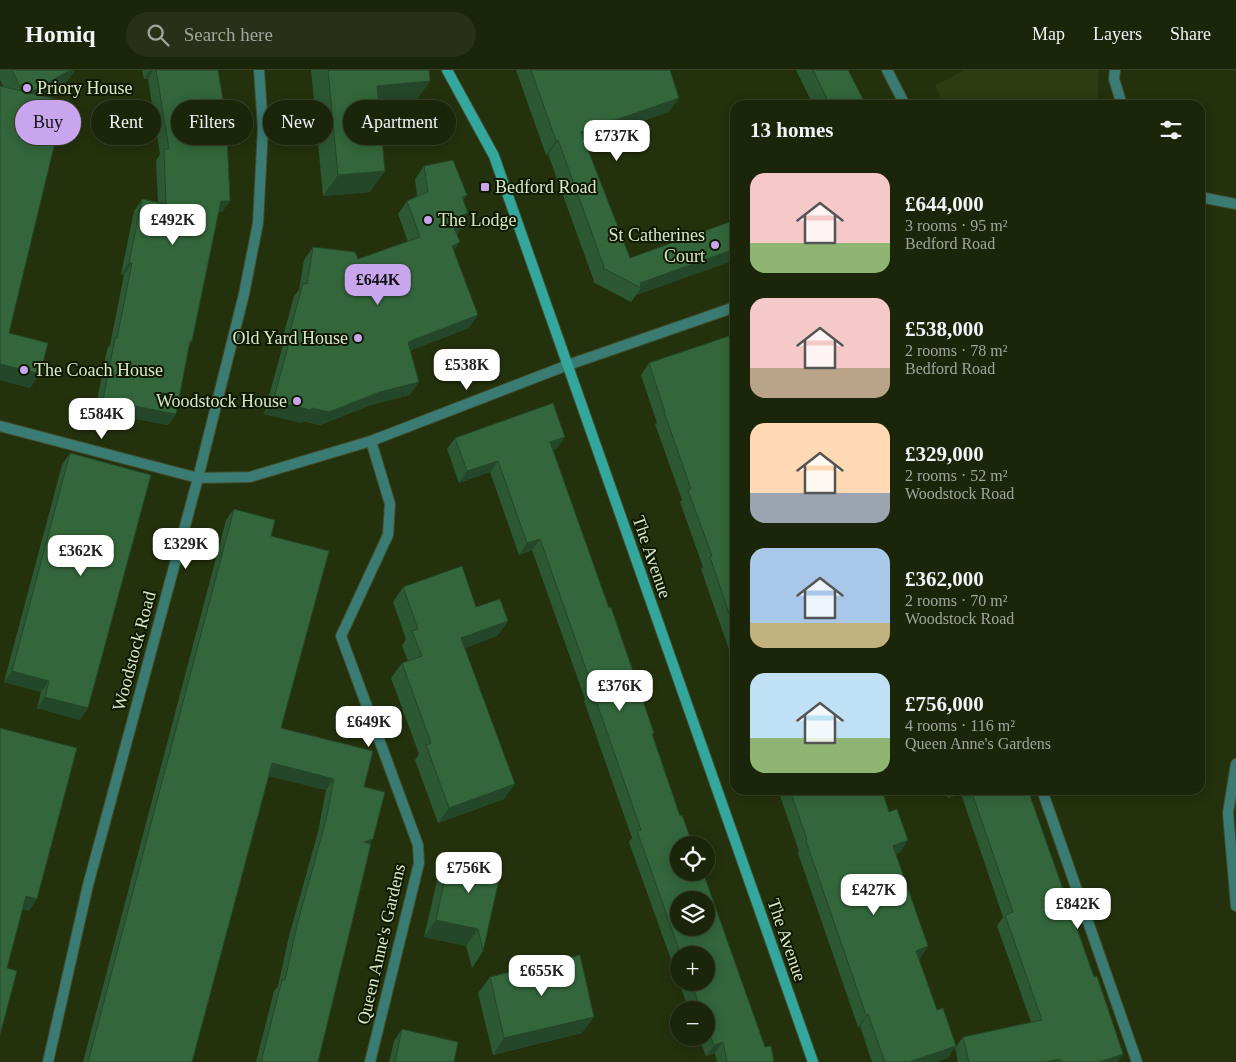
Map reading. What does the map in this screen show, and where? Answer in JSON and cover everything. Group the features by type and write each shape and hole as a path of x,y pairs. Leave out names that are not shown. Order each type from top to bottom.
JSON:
{"main road":[{"name":"The Avenue","path":"447,70 494,156 812,1062"}],"street":[{"name":"Woodstock Road","path":"48,1062 91,875 198,478 244,294 258,223 263,128 259,70"},
{"path":"887,70 902,100"},
{"path":"1115,70 1114,79 1120,100"},
{"path":"1205,199 1236,204"},
{"path":"0,426 198,478 250,477 371,441 568,365 730,310"},
{"name":"Queen Anne's Gardens","path":"370,1062 419,863 418,845 341,636 388,535 390,504 371,441"},
{"path":"1236,764 1228,812 1236,906"},
{"path":"1044,795 1138,1062"}],"shaded area":[{"path":"964,70 1099,70 1097,100 942,100 935,86"}],"building":[{"path":"12,70 71,70 29,93 60,100 15,100 15,145 54,145 9,333 48,343 40,374 0,364 0,86 22,91"},
{"path":"156,70 218,70 223,100 171,100 171,145 227,145 230,201 221,201 176,414 103,400 132,263 129,263 142,199 166,204 164,149 169,149"},
{"path":"328,70 429,70 430,81 377,86 378,100 343,100 343,145 383,145 385,171 338,175 333,100 331,100"},
{"path":"531,70 670,70 679,98 581,132 630,258 730,222 730,251 640,283 641,288 603,268 558,140 556,141"},
{"path":"813,70 848,70 863,100 828,100"},
{"path":"453,160 467,195 462,197 468,213 460,216 464,224 454,228 460,242 452,246 478,315 408,342 419,382 380,392 329,412 312,408 311,410 273,401 303,283 307,284 313,247 355,252 358,259 420,237 407,201 428,192 424,166"},
{"path":"730,336 730,616 710,557 712,556 688,490 691,489 649,363"},
{"path":"553,403 565,437 550,442 609,608 611,607 680,816 682,815 690,836 670,836 670,881 706,881 710,891 670,891 670,924 637,831 641,830 540,539 527,543 498,461 467,471 455,438"},
{"path":"70,453 151,475 88,708 45,697 49,681 12,671"},
{"path":"234,509 275,520 271,536 329,551 281,728 373,751 364,787 385,792 373,839 364,842 371,844 318,1062 261,1062 282,980 285,980 297,925 326,820 334,779 272,763 192,1062 88,1062"},
{"path":"462,566 476,607 500,599 508,621 461,638 515,784 449,808 426,745 431,743 402,663 422,656 412,631 418,629 403,587"},
{"path":"0,728 77,748 37,899 26,896 7,968 17,971 0,1035"},
{"path":"792,795 884,795 889,812 897,809 908,840 893,846 928,946 916,951 937,1010 943,1008 956,1046 909,1062 885,1062 868,1014 866,1015"},
{"path":"973,795 1030,795 1094,977 1097,976 1123,1054 1099,1062 1062,1062 1060,1059 1045,1062 969,1062 963,1037 1042,1020 1005,915 1013,912"},
{"path":"450,855 502,866 483,951 478,929 436,920"},
{"path":"715,906 765,1047 771,1046 774,1062 727,1062 723,1042 715,1045 715,1001 698,1001 694,991 715,991 715,946 678,946 674,936 715,936"},
{"path":"580,955 594,1017 504,1038 490,977"},
{"path":"402,1029 458,1042 454,1062 395,1062"}],"place":[{"name":"Priory House","path":"27,88"},
{"name":"Bedford Road","path":"485,187"},
{"name":"The Lodge","path":"428,220"},
{"name":"St Catherines Court","path":"715,245"},
{"name":"Old Yard House","path":"358,338"},
{"name":"The Coach House","path":"24,370"},
{"name":"Woodstock House","path":"297,401"}]}
